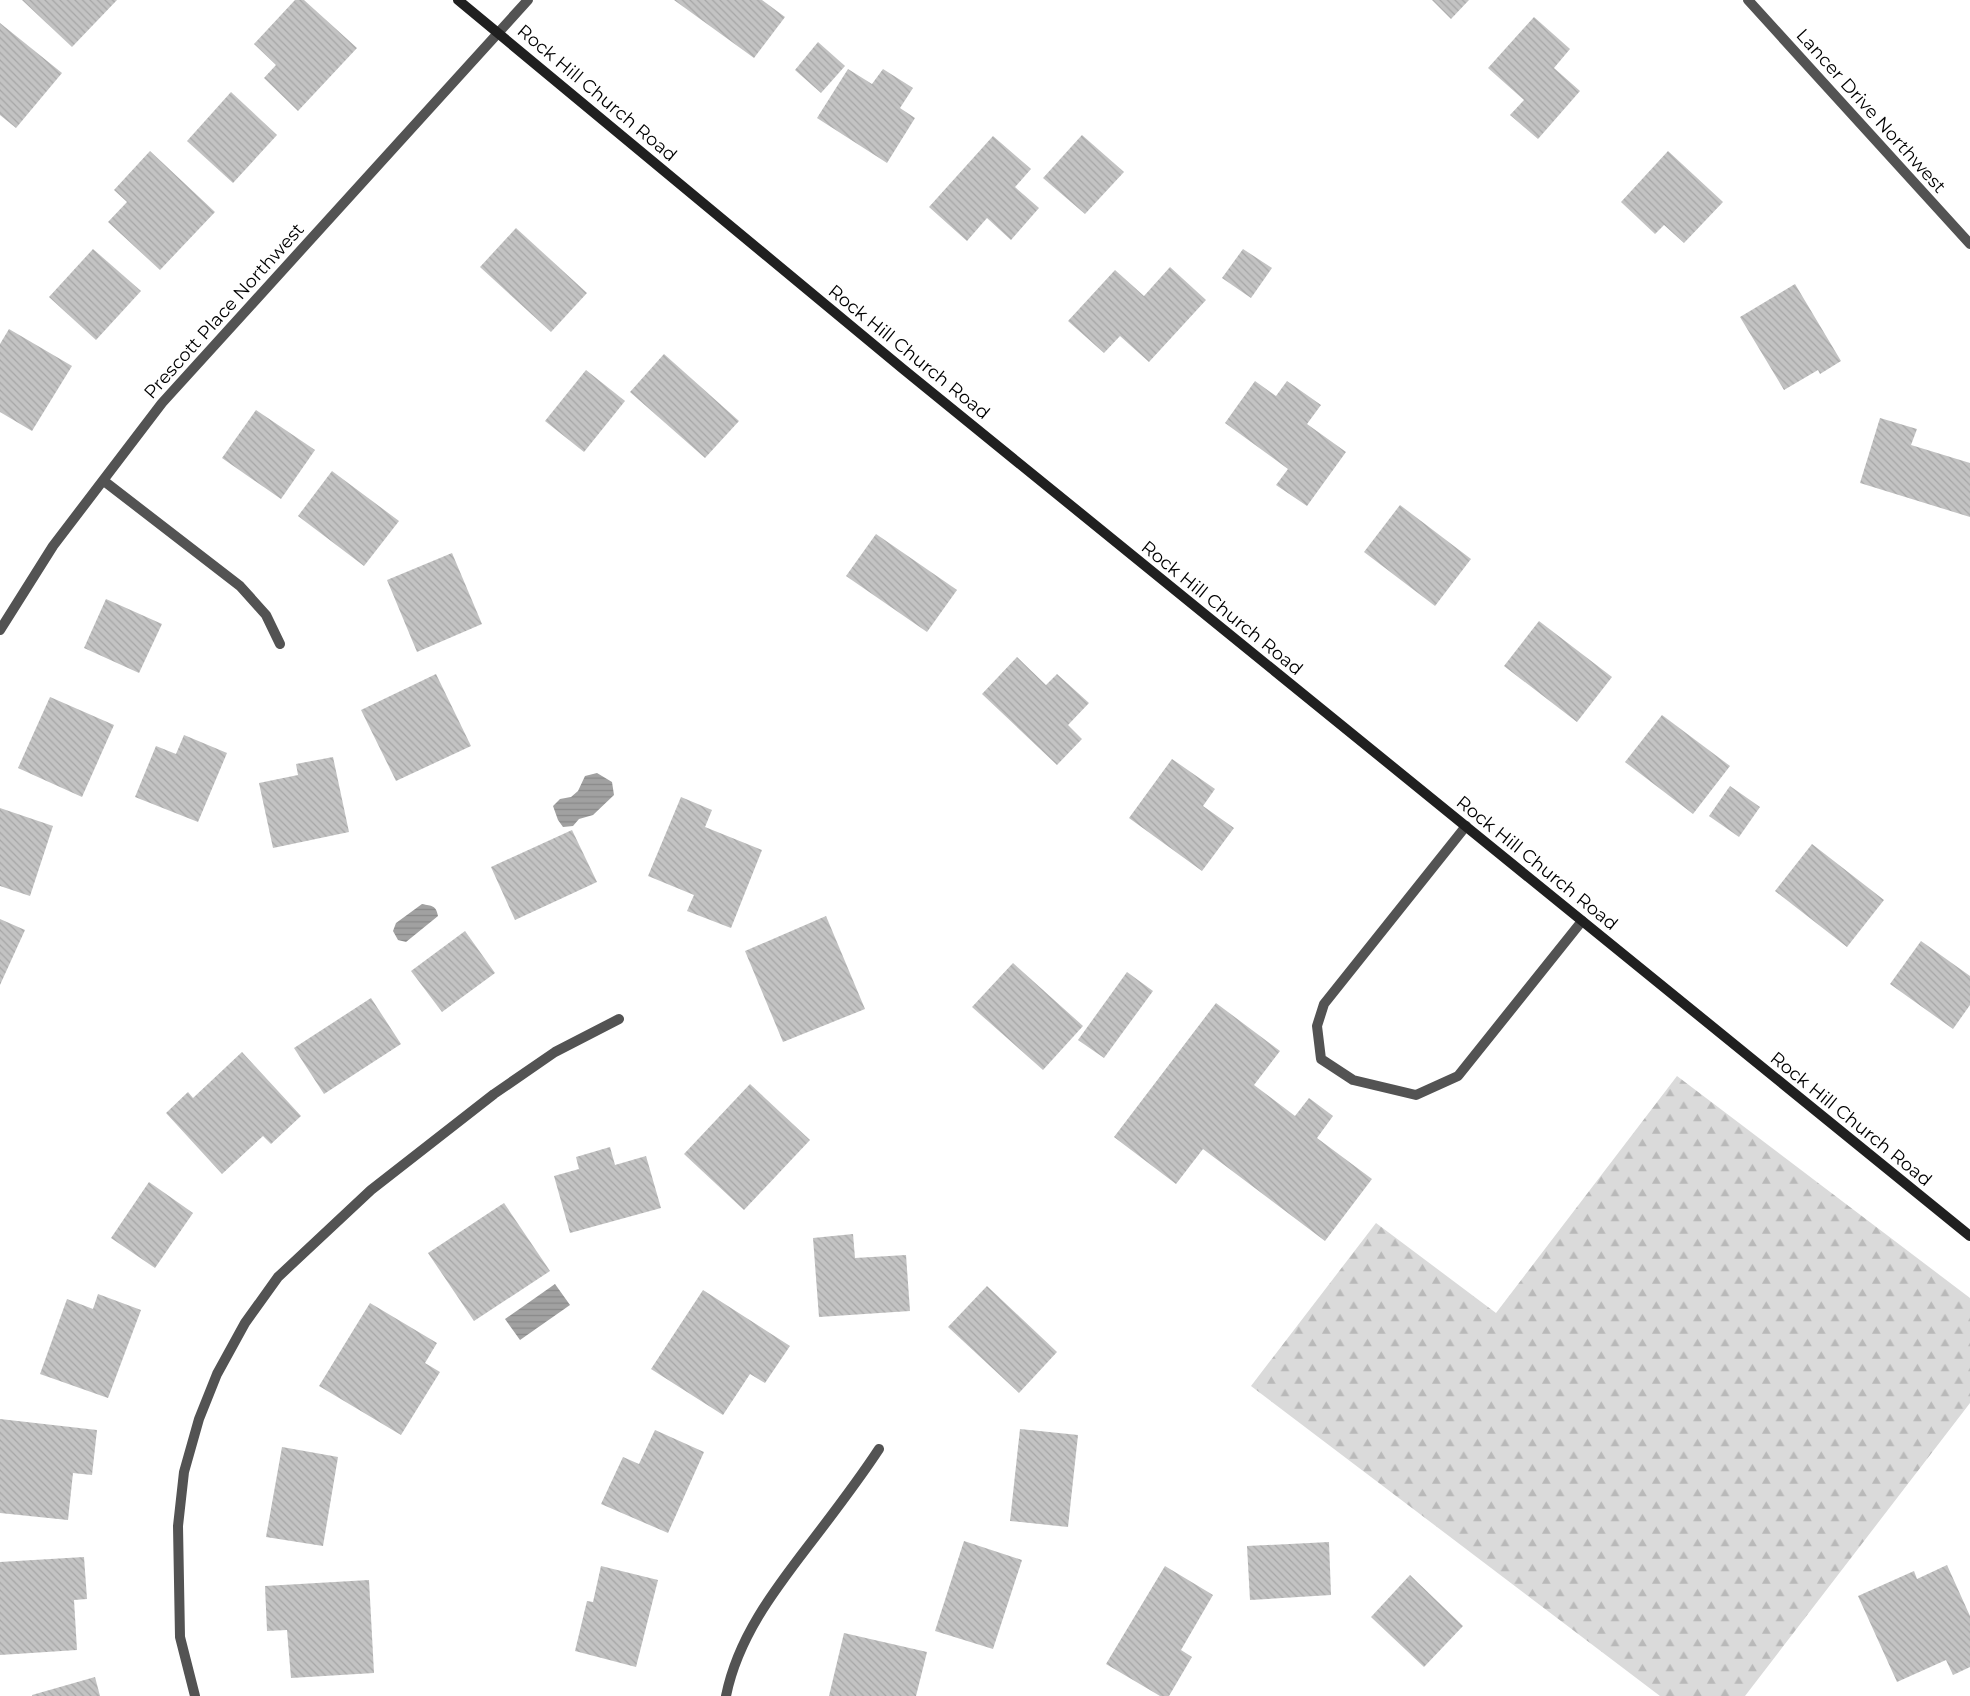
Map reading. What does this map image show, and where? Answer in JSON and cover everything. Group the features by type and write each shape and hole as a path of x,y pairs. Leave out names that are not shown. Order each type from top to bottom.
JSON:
{"street":[{"name":"Rock Hill Church Road","path":"458,0 903,369 1970,1236"},
{"path":"498,32 528,0"},
{"name":"Lancer Drive Northwest","path":"1748,0 1970,244"},
{"name":"Prescott Place Northwest","path":"0,630 52,546 104,481 162,403 498,32"},
{"path":"104,481 240,586 266,616 280,644"},
{"path":"1466,826 1324,1004 1317,1026 1321,1059 1354,1080 1416,1095 1458,1076 1582,921"},
{"path":"195,1696 180,1636 178,1526 184,1472 199,1419 217,1374 245,1323 278,1277 371,1190 494,1094 555,1052 619,1019"},
{"path":"726,1696 730,1679 745,1640 769,1596 856,1484 879,1449"}],"green space":[{"path":"1677,1076 1970,1298 1970,1403 1745,1696 1660,1696 1251,1386 1376,1223 1496,1313"}],"shaded area":[{"path":"597,773 612,782 614,795 593,815 579,819 573,826 563,827 558,820 553,806 560,799 571,797 578,791 585,776"},
{"path":"422,904 433,907 438,916 406,942 398,940 393,931 396,923"},
{"path":"555,1284 570,1305 520,1340 505,1319"}],"building":[{"path":"22,0 117,0 72,47"},
{"path":"295,0 304,0 357,48 298,111 264,78 276,65 254,44"},
{"path":"674,0 762,0 785,17 754,58"},
{"path":"1432,0 1469,0 1451,19"},
{"path":"1534,17 1570,49 1554,68 1580,91 1538,139 1510,115 1524,100 1488,68"},
{"path":"0,23 62,73 16,128 0,115"},
{"path":"818,42 845,66 821,93 795,70"},
{"path":"848,69 872,84 883,69 913,88 900,108 915,118 887,163 817,118"},
{"path":"231,92 277,135 233,183 187,141"},
{"path":"1082,135 1124,172 1085,214 1043,178"},
{"path":"993,136 1031,169 1015,187 1039,208 1011,240 987,218 967,241 929,207"},
{"path":"150,151 215,212 160,270 108,222 127,202 114,190"},
{"path":"1668,151 1723,202 1684,243 1664,225 1655,234 1621,202"},
{"path":"516,228 587,293 551,332 480,267"},
{"path":"93,249 141,291 96,340 49,297"},
{"path":"1243,249 1272,268 1251,298 1222,278"},
{"path":"1170,267 1206,300 1149,362 1120,336 1104,353 1068,321 1115,270 1144,296"},
{"path":"1795,284 1841,361 1820,374 1818,370 1784,390 1740,317"},
{"path":"9,329 72,366 32,431 0,412 0,344"},
{"path":"664,354 739,421 705,458 630,392"},
{"path":"586,370 625,401 584,452 545,421"},
{"path":"1255,381 1276,396 1287,381 1321,405 1307,424 1346,452 1307,506 1276,485 1288,469 1225,423"},
{"path":"256,410 315,450 281,499 222,458"},
{"path":"1880,418 1917,429 1911,445 1970,463 1970,517 1860,483"},
{"path":"332,471 399,521 364,566 298,516"},
{"path":"1400,505 1471,559 1435,606 1364,552"},
{"path":"876,534 957,590 927,632 846,576"},
{"path":"452,553 482,624 417,652 387,580"},
{"path":"106,599 162,624 139,673 84,648"},
{"path":"1539,621 1612,677 1577,722 1504,666"},
{"path":"1017,657 1046,685 1057,674 1089,703 1068,725 1082,739 1057,765 982,694"},
{"path":"436,674 471,746 396,781 361,710"},
{"path":"50,697 114,725 82,797 18,768"},
{"path":"1662,715 1730,766 1693,814 1625,762"},
{"path":"184,735 227,753 198,822 135,797 156,746 176,754"},
{"path":"333,757 349,832 273,848 259,783 298,775 296,764"},
{"path":"1172,759 1215,789 1203,806 1234,828 1202,871 1129,818"},
{"path":"1730,786 1760,807 1739,837 1709,816"},
{"path":"681,797 712,810 705,827 762,850 731,928 687,911 694,895 648,876"},
{"path":"0,808 53,826 30,896 0,886"},
{"path":"572,830 597,882 515,920 491,867"},
{"path":"1812,844 1884,900 1847,947 1775,891"},
{"path":"826,916 865,1009 783,1042 745,951"},
{"path":"0,919 25,930 0,985"},
{"path":"465,931 495,973 442,1012 411,971"},
{"path":"1921,941 1970,976 1970,1005 1953,1029 1890,984"},
{"path":"1013,963 1083,1026 1043,1070 972,1007"},
{"path":"1127,972 1153,991 1104,1058 1078,1040"},
{"path":"371,998 401,1044 324,1094 294,1048"},
{"path":"1216,1003 1280,1051 1254,1085 1295,1116 1309,1098 1333,1116 1317,1138 1372,1179 1325,1241 1203,1149 1176,1184 1114,1137"},
{"path":"242,1052 301,1116 271,1144 263,1136 222,1174 166,1113 188,1092 193,1098"},
{"path":"750,1084 810,1140 744,1210 684,1154"},
{"path":"610,1147 615,1165 646,1156 661,1208 570,1233 554,1176 579,1169 576,1157"},
{"path":"149,1182 193,1213 155,1268 111,1238"},
{"path":"504,1203 550,1271 474,1321 428,1253"},
{"path":"853,1234 855,1258 906,1255 910,1311 819,1317 813,1238"},
{"path":"987,1286 1057,1352 1019,1393 948,1327"},
{"path":"703,1290 790,1346 765,1383 750,1374 723,1415 651,1369"},
{"path":"98,1294 141,1310 108,1398 40,1374 67,1299 93,1309"},
{"path":"370,1303 437,1343 425,1363 440,1372 401,1435 319,1386"},
{"path":"0,1419 97,1430 92,1475 73,1473 68,1520 0,1513"},
{"path":"1020,1429 1078,1435 1068,1527 1010,1521"},
{"path":"655,1430 704,1452 668,1533 601,1504 623,1457 639,1464"},
{"path":"282,1447 338,1457 323,1546 266,1537"},
{"path":"964,1541 1022,1560 993,1649 935,1631"},
{"path":"1329,1542 1331,1595 1250,1600 1247,1546"},
{"path":"84,1557 87,1599 74,1600 77,1650 0,1655 0,1562"},
{"path":"1947,1565 1970,1616 1970,1667 1953,1675 1946,1660 1897,1682 1858,1596 1914,1571 1917,1579"},
{"path":"601,1566 658,1580 636,1667 575,1651 587,1601 593,1602"},
{"path":"1165,1566 1213,1595 1181,1650 1192,1657 1169,1696 1160,1696 1106,1664"},
{"path":"1410,1575 1463,1626 1424,1667 1371,1617"},
{"path":"369,1580 374,1673 291,1678 287,1630 267,1631 265,1586"},
{"path":"844,1633 927,1652 916,1696 829,1696"},
{"path":"95,1677 100,1696 32,1696 32,1695"}]}
